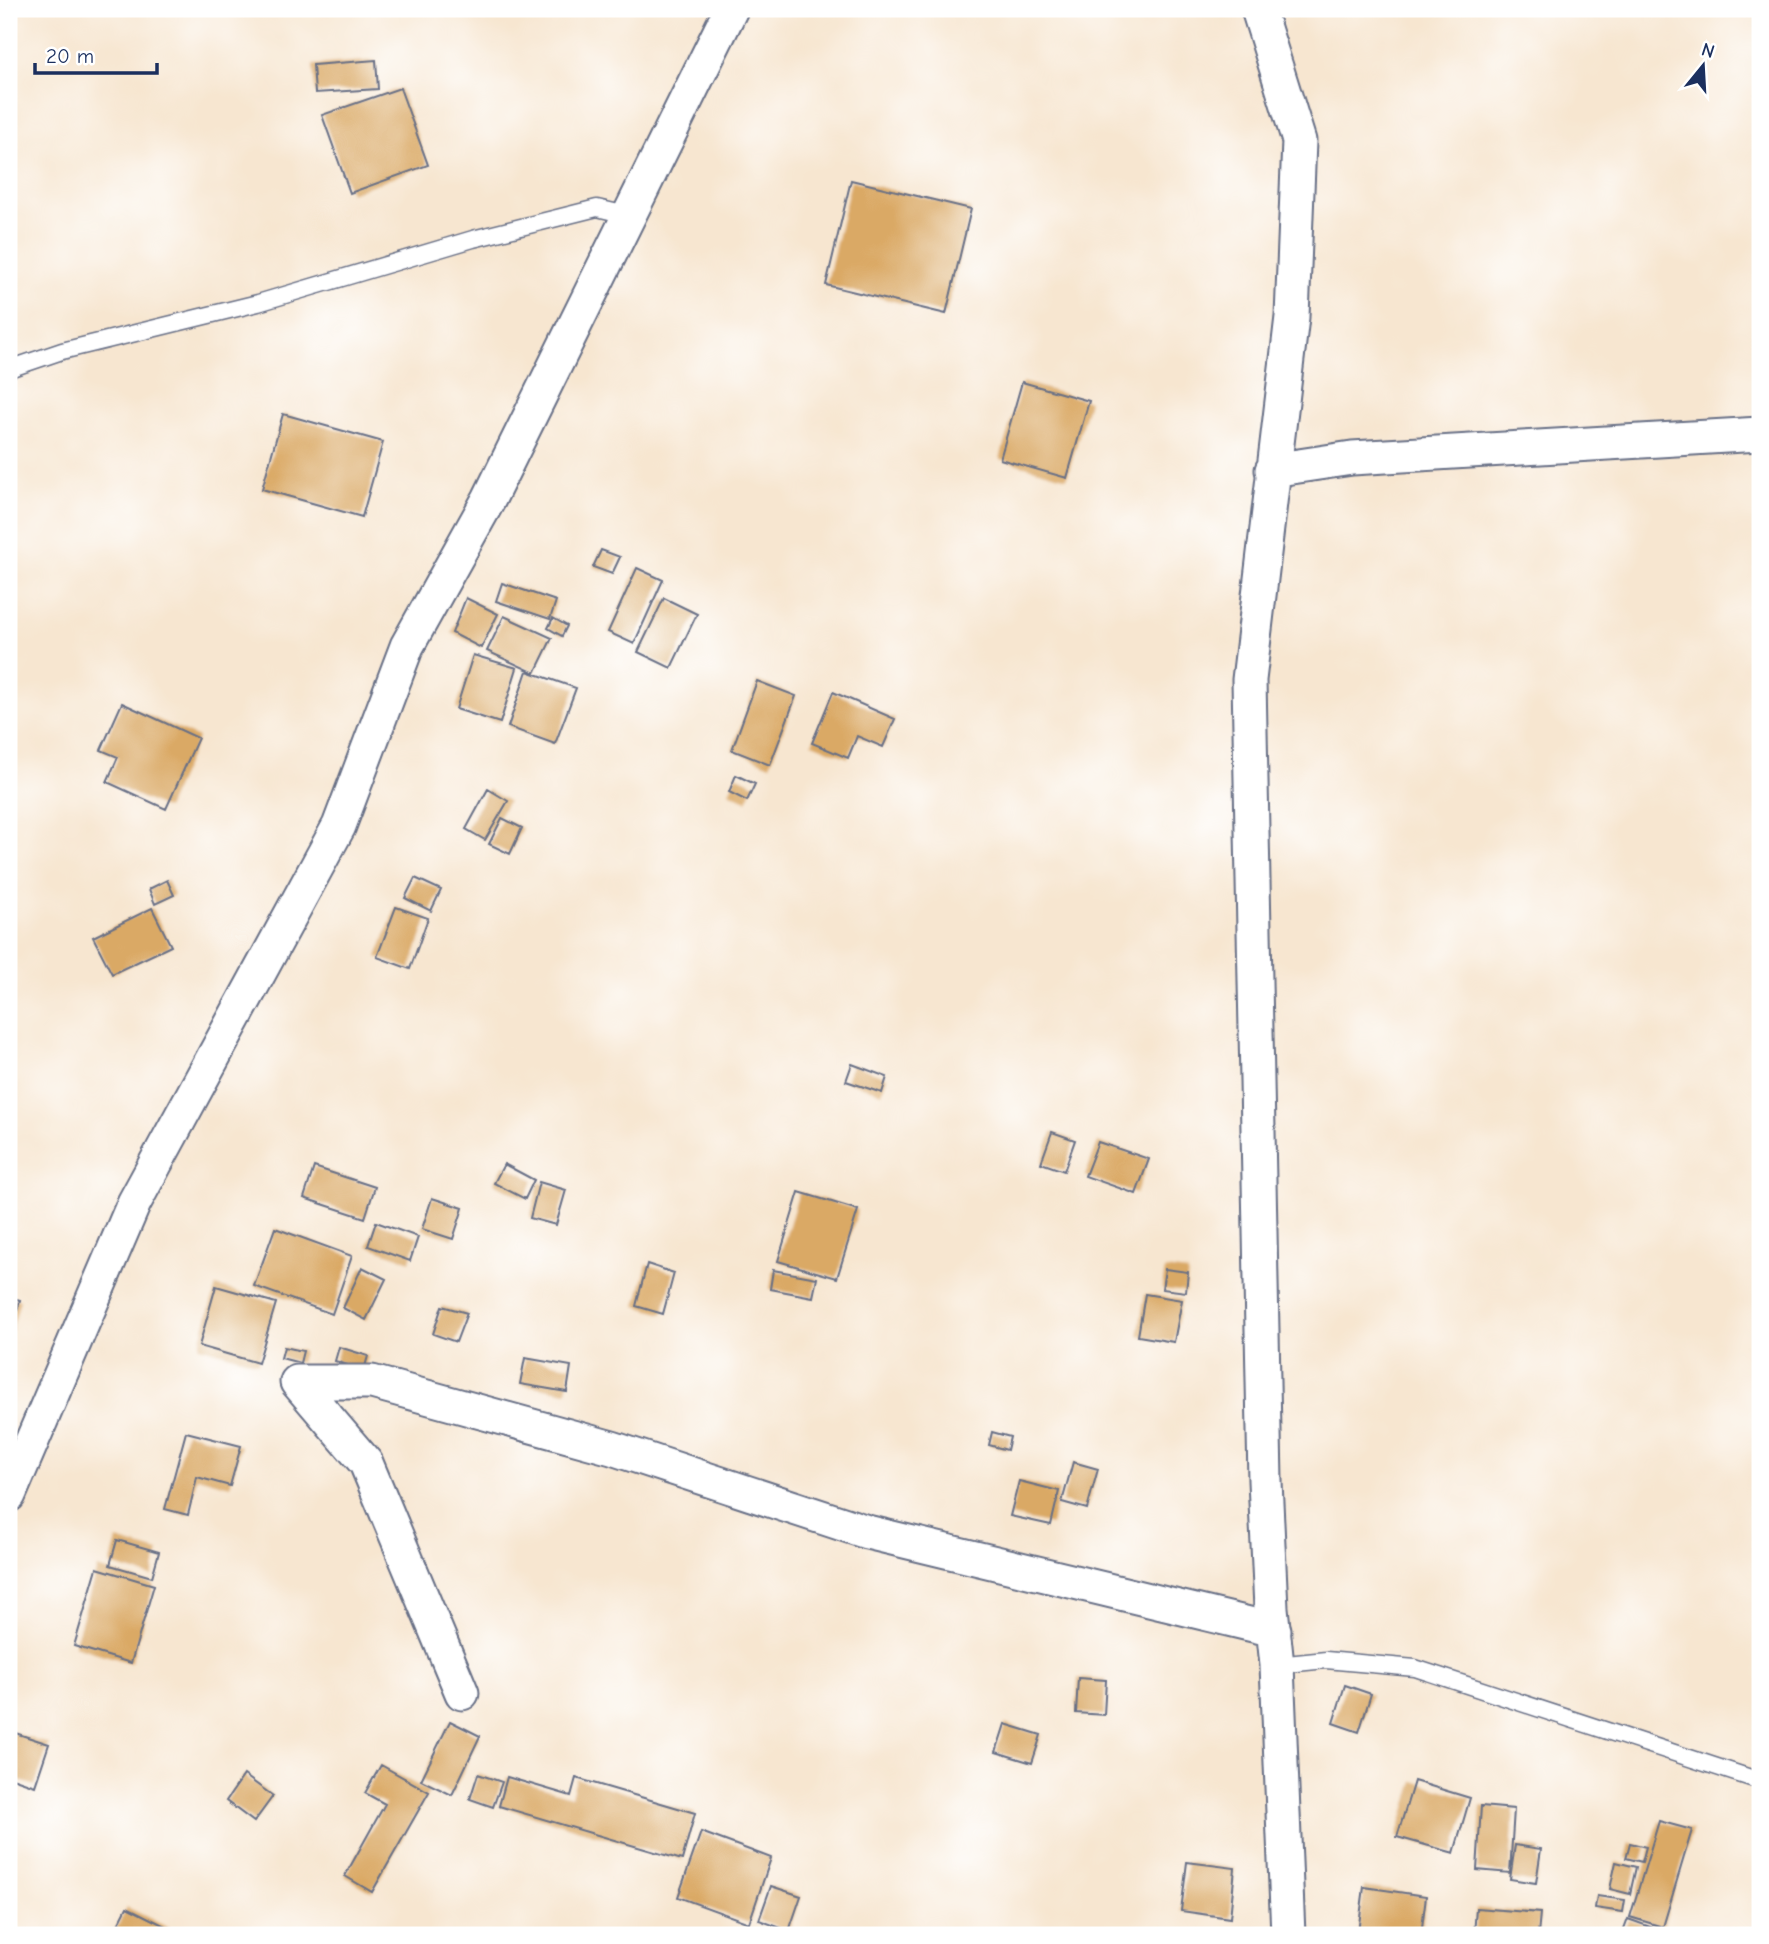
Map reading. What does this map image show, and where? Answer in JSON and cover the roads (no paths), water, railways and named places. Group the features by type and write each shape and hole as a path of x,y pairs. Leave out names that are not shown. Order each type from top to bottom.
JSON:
{"street":[{"path":"9,1495 134,1203 339,826 407,646 489,499 731,9"},
{"path":"1258,9 1299,141 1292,317 1249,680 1265,1481 1277,1665 1288,1935"},
{"path":"1272,470 1352,458 1760,434"},
{"path":"461,1693 366,1463 297,1382 372,1382 612,1448 867,1532 1274,1630"}],"lane":[{"path":"9,369 62,351 258,303 473,239 597,208 631,216"},
{"path":"1277,1665 1326,1660 1415,1668 1760,1781"}]}
